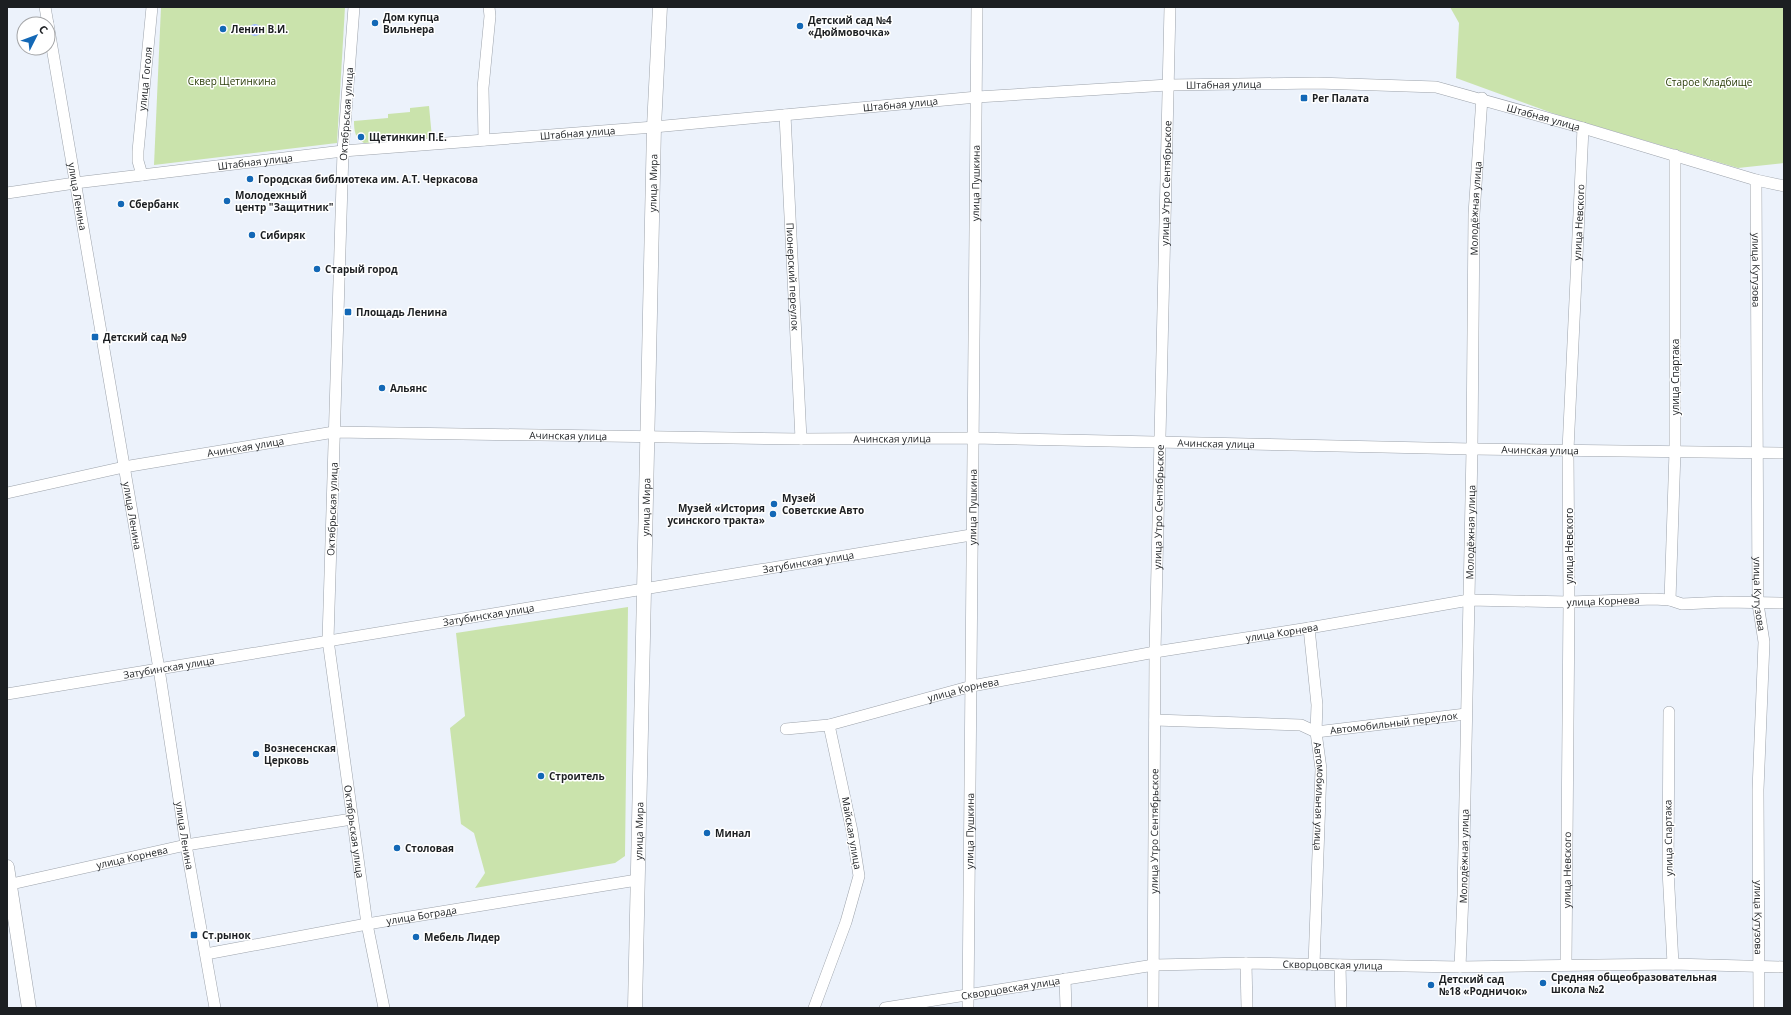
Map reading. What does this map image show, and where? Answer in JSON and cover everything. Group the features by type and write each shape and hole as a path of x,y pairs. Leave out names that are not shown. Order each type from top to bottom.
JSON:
{"main road":[{"name":"улица Мира","path":"635,1008 654,127 660,7"},
{"path":"7,867 8,885 29,1008"}],"street":[{"name":"улица Гоголя","path":"142,175 138,161 138,151 152,7"},
{"name":"Октябрьская улица","path":"354,7 343,151 328,640 367,924 384,1008"},
{"path":"484,140 483,88 490,16 489,7"},
{"name":"улица Пушкина","path":"968,1008 972,686 971,535 974,438 977,7"},
{"name":"улица Утро Сентябрьское","path":"1153,1008 1154,652 1170,7"},
{"name":"улица Ленина","path":"53,56 159,669 186,846 215,1008"},
{"name":"Штабная улица","path":"7,192 75,182 343,151 654,127 977,97 1168,85 1316,83 1436,87 1482,98 1756,180 1784,186"},
{"name":"Молодёжная улица","path":"1460,967 1463,895 1472,449 1474,214 1482,98"},
{"name":"Пионерский переулок","path":"785,115 800,439"},
{"name":"улица Невского","path":"1566,964 1569,602 1568,450 1583,128"},
{"name":"улица Спартака","path":"1670,600 1675,451 1675,155"},
{"name":"улица Кутузова","path":"1756,180 1758,604 1764,642 1758,790 1759,1008"},
{"name":"Ачинская улица","path":"7,493 124,467 334,432 800,439 974,438 1472,449 1784,453"},
{"name":"Затубинская улица","path":"7,694 971,535"},
{"name":"улица Корнева","path":"786,729 829,725 972,686 1154,652 1310,628 1469,600 1569,602 1670,600 1682,604 1725,602 1758,604 1784,603"},
{"name":"Автомобильная улица","path":"1310,628 1317,705 1316,732 1321,769 1314,965"},
{"name":"улица Спартака","path":"1669,712 1668,870 1673,964"},
{"name":"Автомобильный переулок","path":"1155,720 1301,725 1316,732 1466,714"},
{"name":"Майская улица","path":"814,1008 846,922 859,876 845,793 829,725"},
{"name":"улица Корнева","path":"8,885 186,846 352,819"},
{"name":"улица Бограда","path":"206,954 367,924 637,880"},
{"path":"1246,963 1247,1008"},
{"name":"Скворцовская улица","path":"885,1008 1065,978 1154,965 1246,963 1460,967 1566,964 1673,964 1784,967"},
{"path":"1340,965 1341,1008"},
{"path":"1065,978 1066,1008"}],"green space":[{"name":"Сквер Щетинкина","path":"161,7 345,7 337,143 154,165"},
{"name":"Старое Кладбище","path":"1450,7 1784,7 1784,163 1738,168 1552,113 1456,78 1459,23"},
{"path":"429,106 432,138 364,143 356,134 354,121 388,118 388,114 410,112 410,108"},
{"name":"Строитель","path":"628,607 625,856 615,863 475,888 485,873 474,833 461,824 450,728 465,716 456,633"}],"water":[{"path":"257,24 260,25 260,35 253,36 250,35 249,28 250,25"}],"place":[{"name":"Дом купца Вильнера","path":"375,23"},
{"name":"Детский сад №4 «Дюймовочка»","path":"800,26"},
{"name":"Ленин В.И.","path":"223,29"},
{"name":"Рег Палата","path":"1304,98"},
{"name":"Щетинкин П.Е.","path":"361,137"},
{"name":"Городская библиотека им. А.Т. Черкасова","path":"250,179"},
{"name":"Молодежный центр \"Защитник\"","path":"227,201"},
{"name":"Сбербанк","path":"121,204"},
{"name":"Сибиряк","path":"252,235"},
{"name":"Старый город","path":"317,269"},
{"name":"Площадь Ленина","path":"348,312"},
{"name":"Детский сад №9","path":"95,337"},
{"name":"Альянс","path":"382,388"},
{"name":"Музей Советские Авто","path":"774,504"},
{"name":"Музей «История усинского тракта»","path":"773,514"},
{"name":"Вознесенская Церковь","path":"256,754"},
{"name":"Строитель","path":"541,776"},
{"name":"Минал","path":"707,833"},
{"name":"Столовая","path":"397,848"},
{"name":"Ст.рынок","path":"194,935"},
{"name":"Мебель Лидер","path":"416,937"},
{"name":"Средняя общеобразовательная школа №2","path":"1543,983"},
{"name":"Детский сад №18 «Родничок»","path":"1431,985"}]}
